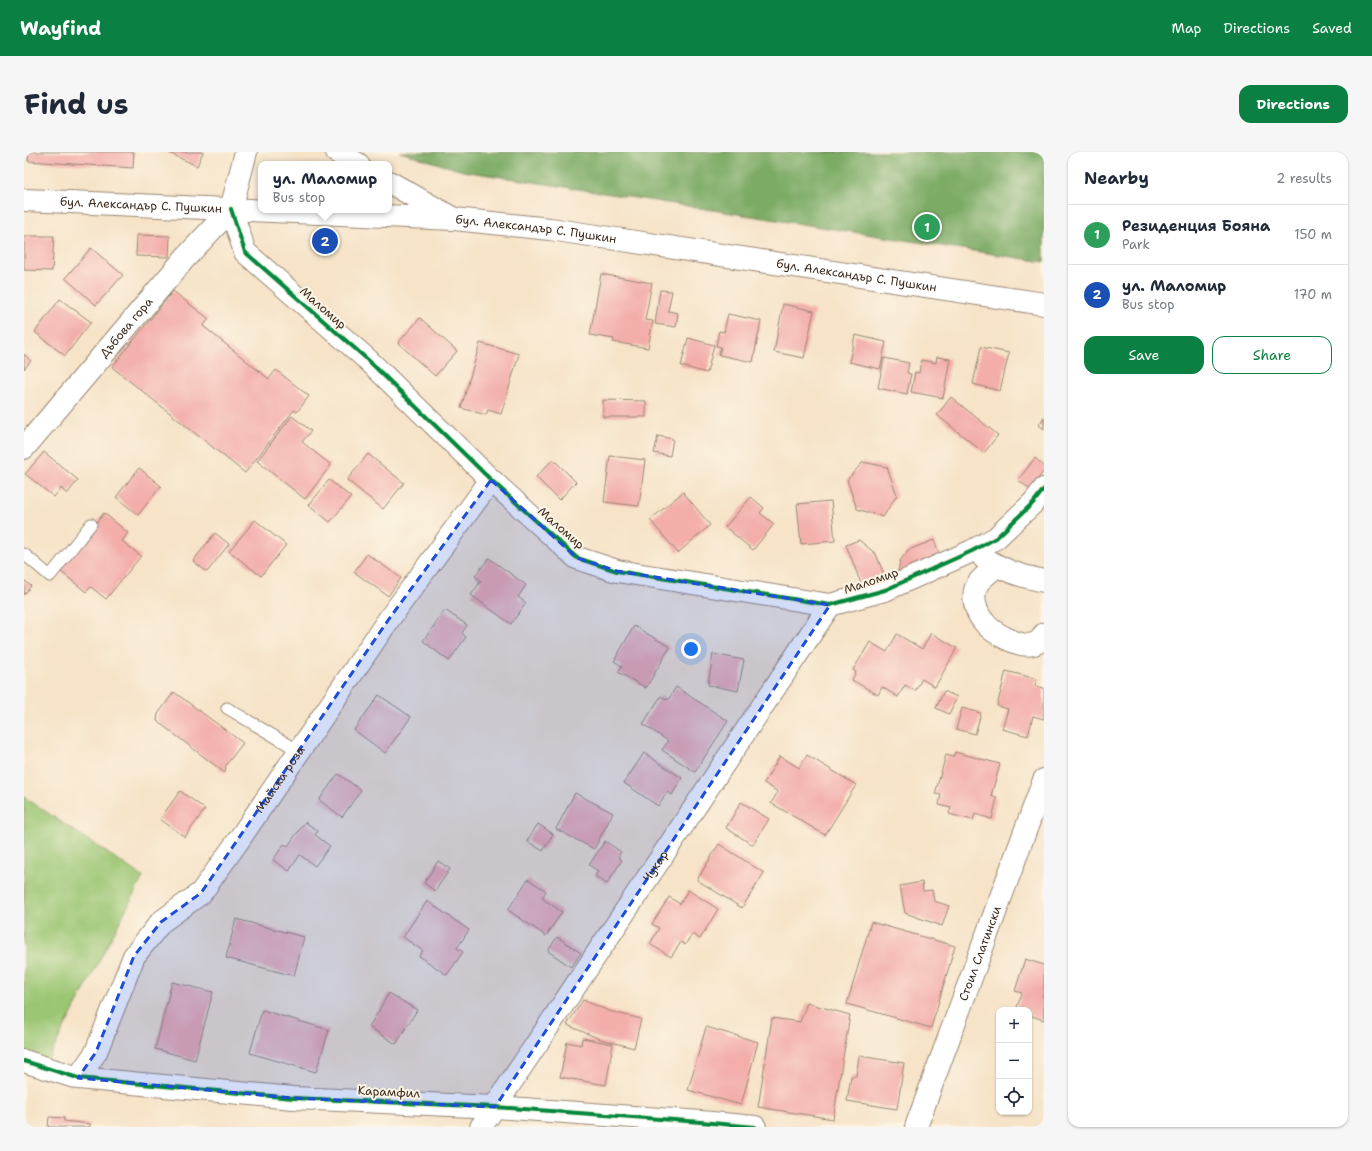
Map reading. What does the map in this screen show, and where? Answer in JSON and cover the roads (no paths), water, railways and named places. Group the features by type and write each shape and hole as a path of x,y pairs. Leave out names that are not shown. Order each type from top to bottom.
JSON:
{"street":[{"path":"231,209 246,152"},
{"path":"337,152 353,161"},
{"path":"392,184 454,219"},
{"name":"бул. Александър С. Пушкин","path":"24,200 258,210"},
{"name":"Дъбова гора","path":"24,448 186,257 231,209"},
{"name":"Маломир","path":"231,209 245,252 368,360 491,480 577,558 617,570 830,605 885,590 972,551 996,538 1033,503 1044,489"},
{"name":"бул. Александър С. Пушкин","path":"320,213 454,219 550,229 1044,304"},
{"name":"Майска роза","path":"78,1078 96,1052 134,956 161,922 201,893 389,619 491,480"},
{"path":"972,551 996,566 1019,576 1044,581"},
{"path":"996,566 977,584 974,600 984,623 1004,637 1021,644 1033,644 1041,640 1044,634"},
{"name":"Чукар","path":"481,1127 830,605"},
{"name":"Стоил Слатински","path":"916,1127 1044,780"},
{"name":"Карамфил","path":"24,1061 78,1078 293,1098 495,1107 755,1127"}],"lane":[{"path":"24,554 50,576 91,524"},
{"path":"227,708 299,751"}],"place":[{"name":"Резиденция Бояна","path":"927,227"},
{"name":"ул. Маломир","path":"325,241"}]}
